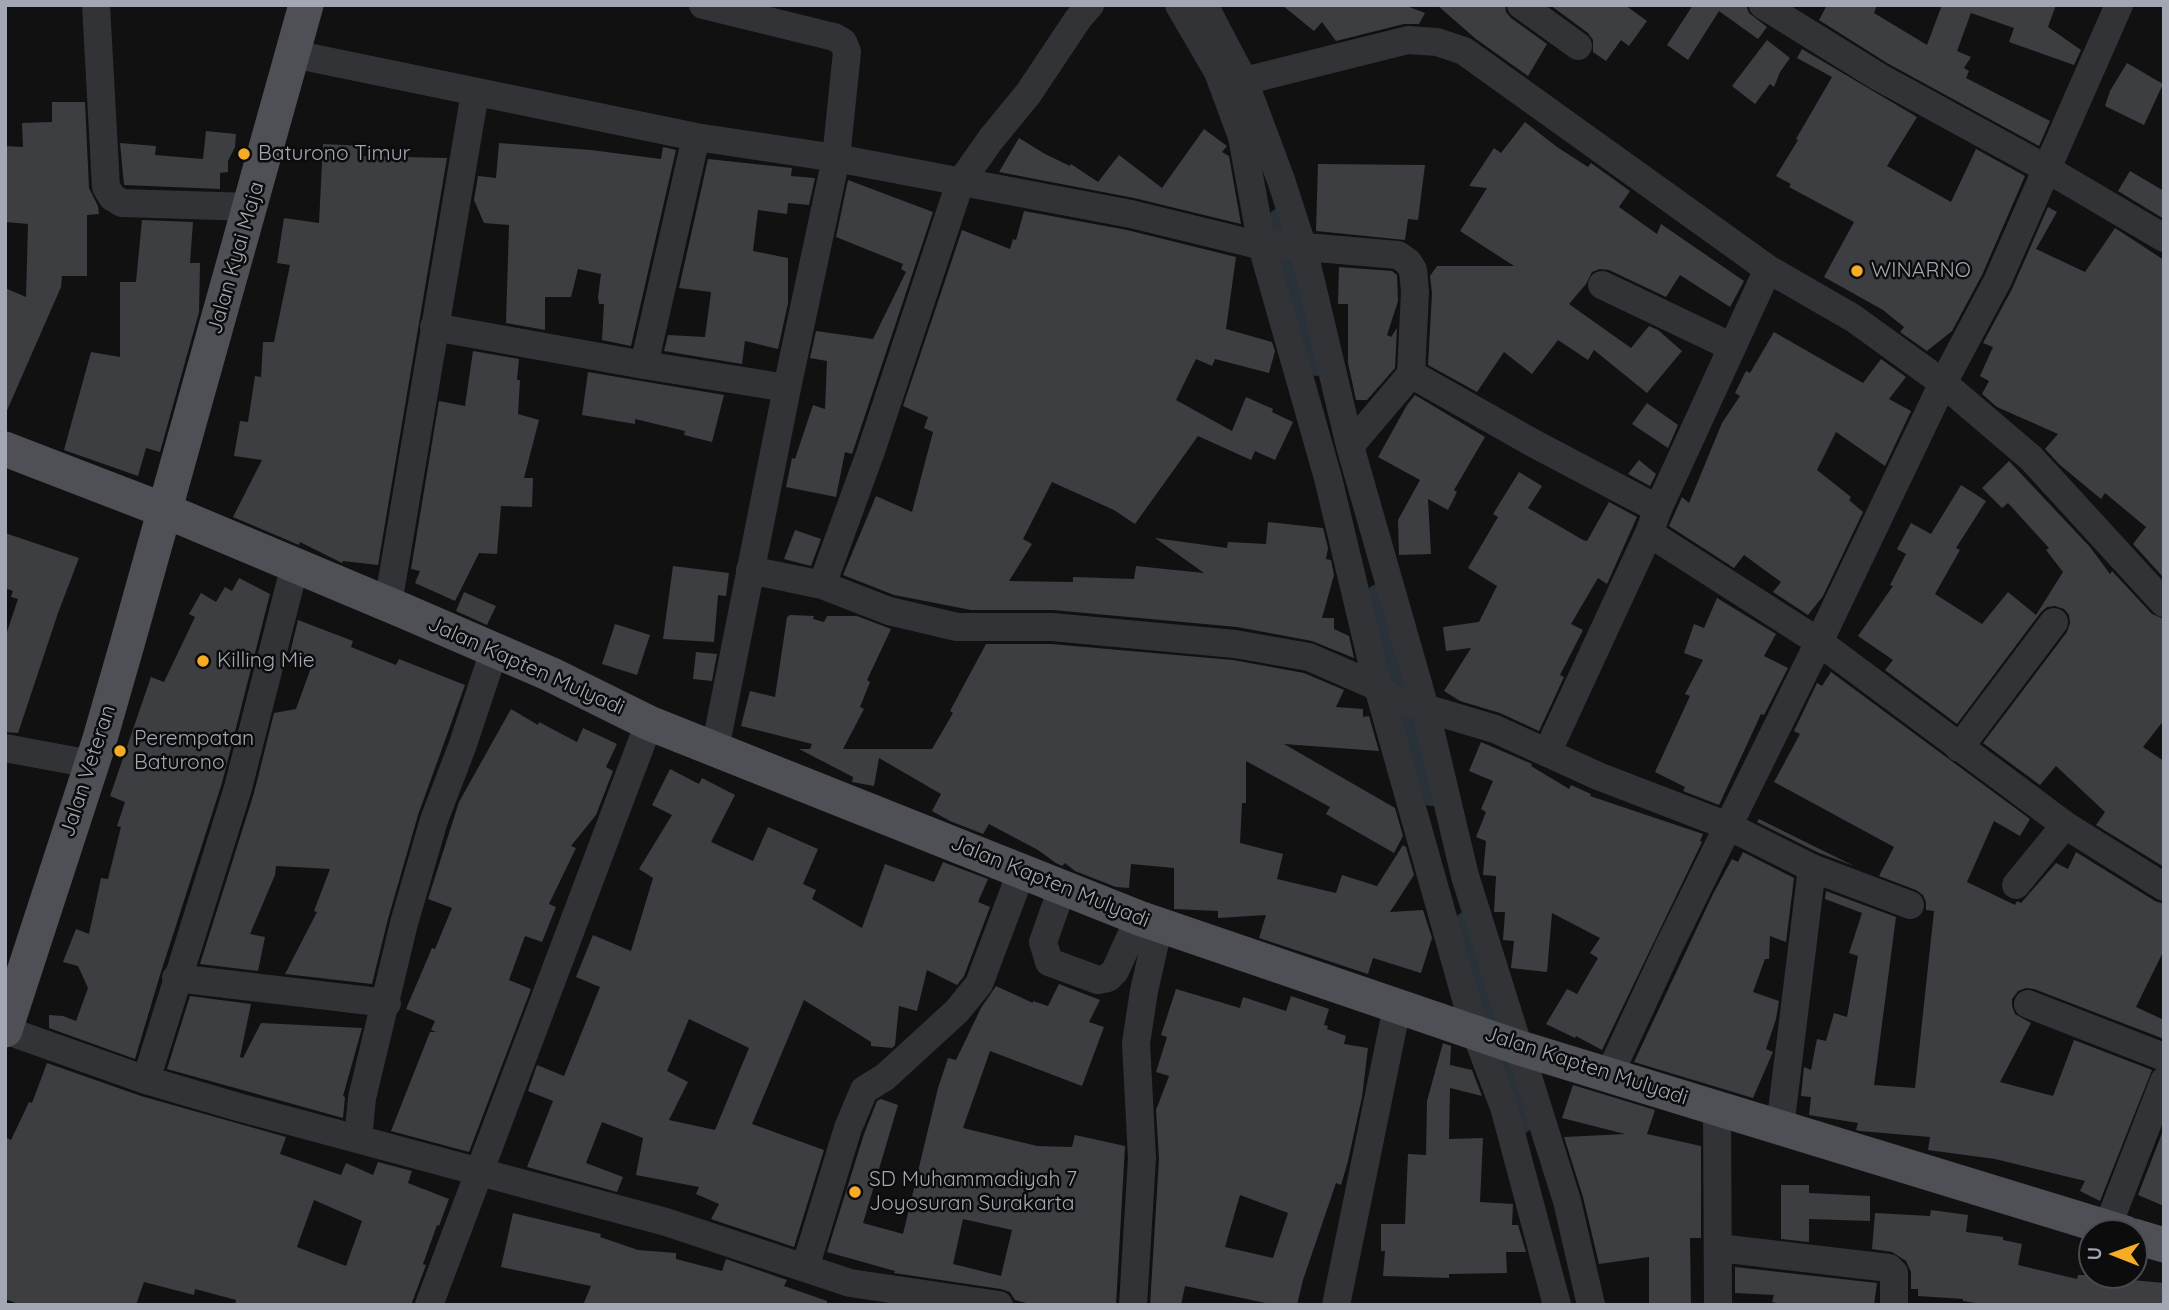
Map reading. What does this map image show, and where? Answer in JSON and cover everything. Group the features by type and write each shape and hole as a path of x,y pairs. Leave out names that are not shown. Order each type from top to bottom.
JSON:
{"main road":[{"name":"Jalan Kyai Maja","path":"166,511 306,5"},
{"name":"Jalan Kapten Mulyadi","path":"5,449 166,511 388,604 550,674 649,723 1149,921 1517,1047 2080,1219"},
{"name":"Jalan Veteran","path":"5,1030 92,764 166,511"}],"street":[{"path":"96,5 107,187 112,197 122,203 251,206"},
{"path":"703,5 834,37 843,42 847,52 836,158 715,749"},
{"path":"821,585 871,452 960,183 1028,94 1090,5"},
{"path":"1179,5 1218,72 1283,246 1350,446 1402,699 1478,1032 1504,1107 1557,1305"},
{"path":"1204,5 1244,81 1281,180 1283,246 1328,478 1465,876 1567,1201 1591,1305"},
{"path":"1521,5 1578,46"},
{"path":"1763,5 1879,77 2047,169 2164,238"},
{"path":"1609,1075 1943,383 1997,282 2119,5"},
{"path":"1244,81 1408,40 1437,42 1464,51 1768,269 1853,318 1943,383 2031,458 2164,603"},
{"path":"293,54 696,137 836,158 1283,246 1398,255 1408,262 1413,270 1415,292 1411,374 1350,446"},
{"path":"388,604 475,93"},
{"path":"644,365 696,137"},
{"path":"1547,753 1768,269"},
{"path":"1602,285 1732,347"},
{"path":"434,327 787,388"},
{"path":"1411,374 1532,443 1654,521 2065,825 2164,887"},
{"path":"146,1080 238,788 295,565"},
{"path":"750,570 821,585 888,611 957,628 1052,627 1236,644 1309,657 1402,699 1495,729 1598,776 1728,826 1812,868 1910,905"},
{"path":"1959,748 2054,622"},
{"path":"358,1139 362,1098 387,1003 404,923 433,820 462,747 494,651"},
{"path":"429,1305 649,723"},
{"path":"5,748 92,764"},
{"path":"2016,885 2065,825"},
{"path":"1780,1127 1812,868"},
{"path":"805,1268 860,1097 864,1090 885,1077 957,1012 979,984 1022,870"},
{"path":"1063,886 1043,942 1049,962 1098,980 1108,978 1149,921"},
{"path":"1133,1305 1142,1158 1136,1043 1144,991 1149,921"},
{"path":"176,978 387,1003"},
{"path":"2028,1004 2164,1057"},
{"path":"1336,1305 1397,1007"},
{"path":"5,1030 146,1080 666,1222 805,1268 847,1294 999,1305"},
{"path":"2126,1219 2164,1081"},
{"path":"1717,1108 1718,1305"},
{"path":"1719,1248 1889,1268 1894,1273 1894,1305"}],"building":[{"path":"1282,5 1404,5 1425,13 1419,24 1404,24 1336,41 1322,22 1314,31"},
{"path":"1437,5 1505,5 1511,18 1547,44 1528,76 1476,39"},
{"path":"1550,5 1625,5 1647,21 1629,46 1621,40 1606,61 1593,52 1593,40 1588,33"},
{"path":"1693,5 1746,5 1749,13 1767,27 1758,39 1719,11 1688,60 1667,45"},
{"path":"1827,5 1877,5 1874,13 1927,45 1942,5 2056,5 2048,27 2081,50 2074,65 2009,42 2014,28 1971,13 1957,51 1971,57 1964,68 1969,71 1966,78 2050,121 2039,146 1887,63 1819,20"},
{"path":"1767,40 1790,58 1774,87 1770,84 1755,104 1732,86"},
{"path":"1802,49 1917,117 1887,166 1951,202 1976,149 2025,176 1982,275 1952,331 1927,351 1900,332 1904,327 1883,310 1824,277 1854,222 1789,187 1791,184 1776,176 1832,77 1797,58"},
{"path":"2127,63 2163,84 2144,125 2105,106 2110,91"},
{"path":"52,102 85,102 89,188 99,214 87,215 87,276 62,276 61,287 5,415 5,288 26,297 28,224 5,222 5,146 23,147 22,123 52,122"},
{"path":"1525,122 1557,147 1588,167 1591,163 1630,191 1619,207 1657,234 1661,224 1744,281 1730,307 1680,275 1666,297 1609,270 1592,272 1586,284 1569,304 1631,348 1649,326 1658,330 1682,351 1647,393 1594,350 1588,360 1558,340 1532,374 1504,352 1477,392 1428,365 1432,293 1430,276 1437,266 1514,266 1460,231 1487,188 1469,186 1494,148 1501,153"},
{"path":"1204,129 1227,146 1222,152 1229,156 1241,224 1134,198 999,172 1019,138 1045,154 1070,166 1071,164 1098,182 1119,155 1162,188"},
{"path":"206,131 236,134 235,147 228,161 228,172 220,173 220,189 124,185 120,143 156,146 155,155 203,159"},
{"path":"499,143 661,159 663,147 676,150 631,346 602,340 604,304 599,304 598,297 601,274 578,269 571,297 545,297 545,330 506,323 509,225 484,223 474,200 478,176 496,178"},
{"path":"323,144 364,146 363,156 447,158 378,565 342,563 300,542 299,545 233,517 262,460 234,456 240,421 248,422 255,376 261,377 263,342 274,342 290,265 277,263 284,218 319,223"},
{"path":"708,159 792,168 791,176 815,178 809,205 788,203 787,214 758,210 753,251 788,258 788,303 778,349 745,341 742,364 664,351 668,335 705,337 711,292 679,288"},
{"path":"1318,164 1425,165 1418,220 1408,219 1405,240 1316,231"},
{"path":"2130,171 2164,191 2164,219 2118,191"},
{"path":"848,180 933,212 852,454 845,452 836,497 786,487 792,458 795,459 813,405 825,409 827,361 810,358 816,331 873,339 906,272 901,269 903,264 836,237"},
{"path":"2048,207 2057,212 2036,249 2085,272 2115,228 2164,260 2164,578 2133,544 2146,527 2105,493 2101,499 2045,449 2058,434 1997,407 1982,394 1989,381 1980,376 1993,347 1983,343 2012,289"},
{"path":"1024,211 1127,230 1236,257 1226,329 1272,342 1275,351 1269,373 1215,359 1212,366 1196,359 1176,400 1232,431 1246,397 1293,422 1275,460 1255,451 1251,460 1198,436 1135,524 1114,510 1052,482 1023,539 1032,544 1009,581 1073,582 1073,577 1134,579 1136,566 1204,573 1155,538 1227,548 1228,542 1266,544 1268,522 1323,528 1328,548 1326,559 1331,560 1334,575 1322,618 1334,618 1334,629 1349,636 1354,658 1312,641 1237,627 1053,610 971,610 894,595 843,575 876,496 912,512 933,432 924,428 928,417 903,406 962,230 1010,249 1013,239 1016,240"},
{"path":"142,220 193,222 190,263 200,263 199,312 160,452 146,448 138,476 64,450 91,352 120,357 120,282 136,282"},
{"path":"1339,267 1392,271 1397,275 1398,301 1387,335 1391,337 1397,328 1395,368 1367,400 1356,400 1348,363 1348,304 1338,304"},
{"path":"1774,332 1863,383 1881,359 1906,377 1889,399 1911,411 1885,466 1836,432 1817,470 1851,497 1849,500 1863,512 1823,596 1808,615 1773,592 1781,582 1744,555 1734,568 1669,526 1682,497 1689,503 1722,423 1740,396 1735,393 1746,371 1750,373"},
{"path":"473,351 519,359 518,414 539,420 524,478 533,478 532,507 501,506 497,554 479,553 455,601 415,583 420,571 411,569 439,401 465,406"},
{"path":"588,372 724,395 712,442 684,435 685,431 635,419 635,424 582,415"},
{"path":"1415,395 1485,437 1454,490 1457,492 1448,510 1428,499 1431,554 1399,555 1398,520 1420,480 1378,457"},
{"path":"1647,403 1678,425 1668,448 1632,424"},
{"path":"1639,460 1656,474 1650,486 1628,474"},
{"path":"2009,461 2090,547 2110,574 2112,571 2152,614 2164,619 2164,720 2143,747 2164,761 2164,867 2096,825 2105,812 2056,766 2040,785 1983,743 2067,632 2069,615 2064,609 2047,607 2041,612 1957,724 1885,670 1893,660 1858,636 1893,586 1890,585 1906,554 1897,549 1911,523 1931,534 1961,485 1986,501 1956,548 1960,550 1935,594 1982,624 2008,592 2036,615 2063,572 2046,550 2049,548 2008,503 2002,508 1982,488"},
{"path":"1519,472 1542,486 1528,508 1583,540 1587,541 1609,502 1637,517 1607,584 1598,578 1571,624 1583,630 1560,675 1564,677 1539,731 1500,713 1460,701 1444,691 1471,648 1446,651 1443,627 1479,622 1497,586 1468,568 1498,517 1493,514"},
{"path":"795,530 821,539 811,566 784,559"},
{"path":"5,533 79,558 18,733 5,732 5,638 18,599 11,597 13,591 5,588"},
{"path":"673,566 729,573 726,596 718,595 714,642 663,639"},
{"path":"239,578 270,594 222,783 135,1059 49,1028 49,1015 76,1021 88,988 78,966 63,962 76,929 89,934 101,878 108,879 121,827 117,826 125,802 110,796 151,677 164,682 195,617 189,614 201,593 216,602 225,587 232,591"},
{"path":"464,592 496,606 487,625 456,611"},
{"path":"1717,598 1776,634 1764,656 1788,668 1764,715 1761,714 1719,805 1683,791 1685,787 1655,772 1690,696 1685,694 1703,660 1684,653 1694,624 1704,628"},
{"path":"814,616 813,619 824,622 827,616 857,616 891,629 867,680 870,682 860,707 864,709 843,749 932,749 953,713 950,711 986,644 1051,644 1233,660 1304,673 1344,690 1336,707 1363,709 1363,717 1369,716 1379,751 1284,744 1395,808 1403,836 1394,853 1326,814 1330,807 1246,761 1246,803 1242,803 1240,843 1283,854 1277,879 1336,893 1342,875 1377,886 1403,845 1406,847 1414,875 1390,912 1423,910 1432,938 1421,973 1373,958 1368,974 1259,938 1266,915 1218,918 1218,911 1174,909 1174,868 1131,864 1129,888 1116,887 1075,871 1065,863 1062,866 989,824 983,834 950,821 932,811 941,794 879,758 874,786 852,782 853,777 799,749 810,749 812,744 741,726 750,691 775,697 787,617"},
{"path":"298,620 353,641 351,647 396,665 399,659 465,685 418,815 372,984 285,974 317,912 314,911 330,869 276,866 275,875 250,934 265,937 258,971 200,964 254,793 274,713 296,709 313,662 290,653"},
{"path":"615,624 650,635 637,675 602,664"},
{"path":"696,652 717,654 712,681 693,679"},
{"path":"1831,672 2030,819 2020,836 1994,821 1967,882 2015,905 2017,901 2021,903 2056,863 2068,869 2076,852 2164,904 2164,950 2136,1007 2164,1020 2164,1039 2034,989 2018,991 2012,999 2015,1014 2031,1023 2000,1082 2053,1096 2074,1040 2152,1070 2100,1201 2080,1191 2085,1181 1995,1159 1928,1150 1930,1137 1860,1131 1856,1130 1858,1123 1809,1115 1811,1097 1801,1096 1804,1067 1811,1070 1817,1039 1826,1041 1834,1013 1847,1017 1858,956 1849,953 1862,913 1825,899 1826,891 1896,917 1874,1085 1915,1088 1934,911 1926,910 1923,895 1916,890 1879,876 1894,847 1774,782 1800,734 1794,731 1817,683 1822,686"},
{"path":"511,709 538,725 539,722 577,742 583,728 617,744 606,767 613,771 596,815 571,846 576,848 549,904 556,907 542,942 525,936 509,980 531,989 469,1152 391,1131 430,1032 436,1032 431,1030 435,1021 406,1009 452,908 428,899 459,802"},
{"path":"1481,742 1532,764 1531,766 1569,789 1571,785 1591,794 1590,796 1703,834 1700,841 1702,842 1602,1050 1546,1024 1567,989 1577,994 1598,958 1590,953 1600,938 1552,913 1547,972 1511,968 1514,941 1503,940 1505,912 1494,912 1496,876 1483,875 1486,841 1476,837 1486,812 1481,809 1493,781 1469,771"},
{"path":"670,769 699,784 702,778 735,795 711,842 753,861 768,827 818,849 803,884 816,890 812,899 862,928 885,864 934,882 943,862 988,879 978,902 990,907 964,976 957,985 927,970 917,1011 899,1006 895,1045 892,1048 871,1046 871,1042 804,1000 752,1124 824,1150 794,1247 711,1219 719,1204 696,1194 699,1187 636,1175 643,1138 602,1122 586,1163 623,1177 617,1192 527,1167 553,1101 528,1091 537,1065 564,1076 600,987 576,977 593,935 631,951 653,878 639,869 672,815 652,805","holes":["689,1019 749,1048 715,1130 669,1120 688,1082 667,1071"]},
{"path":"1759,819 1854,866 1819,853 1757,822"},
{"path":"1743,852 1794,878 1786,942 1770,936 1769,959 1765,959 1753,992 1779,1001 1766,1049 1773,1052 1753,1098 1634,1062 1713,894 1732,859 1738,862"},
{"path":"1059,984 1100,1000 1089,1022 1104,1027 1082,1086 990,1051 963,1128 1037,1146 1072,1147 1075,1135 1125,1146 1116,1305 1034,1305 1015,1300 1010,1292 1001,1289 894,1273 895,1271 827,1252 877,1101 881,1099 898,1105 863,1223 903,1234 938,1088 948,1058 956,1060 981,1008 996,986 1033,1003 1048,1006","holes":["963,1219 1012,1230 1001,1276 953,1264"]},
{"path":"1176,989 1240,1008 1243,997 1286,1011 1291,996 1329,1009 1324,1025 1328,1026 1327,1029 1346,1036 1344,1044 1368,1048 1362,1097 1348,1161 1341,1185 1336,1183 1297,1305 1275,1305 1185,1286 1181,1305 1150,1305 1159,1159 1156,1110 1169,1076 1156,1072 1167,1037 1161,1035","holes":["1240,1195 1288,1213 1273,1258 1225,1247"]},
{"path":"190,996 251,1004 240,1057 243,1058 261,1023 362,1028 343,1096 343,1118 167,1069"},
{"path":"1443,1043 1451,1046 1450,1065 1472,1070 1482,1096 1450,1088 1449,1139 1483,1138 1480,1202 1513,1204 1512,1225 1518,1225 1526,1252 1506,1252 1507,1273 1449,1274 1449,1278 1383,1276 1385,1251 1381,1251 1381,1224 1405,1224 1408,1154 1426,1155 1427,1101"},
{"path":"47,1063 141,1096 286,1137 280,1154 341,1175 346,1163 373,1175 378,1162 412,1171 408,1183 449,1199 423,1264 426,1265 411,1305 235,1305 236,1300 195,1289 194,1295 144,1282 136,1305 21,1305 5,1299 5,1137 11,1140 29,1102 32,1103","holes":["314,1200 362,1221 346,1266 297,1247"]},
{"path":"1573,1085 1655,1110 1647,1134 1701,1146 1701,1238 1690,1238 1691,1305 1649,1305 1649,1257 1599,1264 1583,1197 1564,1137 1625,1134 1562,1118"},
{"path":"2164,1128 2164,1206 2138,1195"},
{"path":"1781,1185 1809,1185 1809,1193 1870,1196 1870,1221 1809,1219 1809,1242 1781,1239"},
{"path":"1931,1210 1968,1215 1966,1232 2003,1237 2003,1240 2022,1244 2018,1265 2077,1279 2078,1275 2078,1289 2148,1289 2148,1282 2164,1283 2164,1305 1989,1305 1963,1299 1918,1296 1918,1289 1911,1289 1911,1272 1906,1261 1892,1252 1872,1249 1875,1213 1930,1216"},
{"path":"513,1213 601,1234 600,1237 638,1250 676,1253 676,1259 722,1271 726,1259 787,1280 784,1286 827,1301 827,1305 583,1305 591,1286 501,1267"},
{"path":"1735,1267 1877,1283 1874,1305 1786,1305 1772,1302 1774,1295 1735,1293"}],"waterway":[{"path":"1281,222 1317,362"},
{"path":"1379,598 1432,792"},
{"path":"1468,925 1520,1120"}],"place":[{"name":"Baturono Timur","path":"244,154"},
{"name":"WINARNO","path":"1857,271"},
{"name":"Killing Mie","path":"203,661"},
{"name":"Perempatan Baturono","path":"120,751"},
{"name":"SD Muhammadiyah 7 Joyosuran Surakarta","path":"855,1192"}]}
